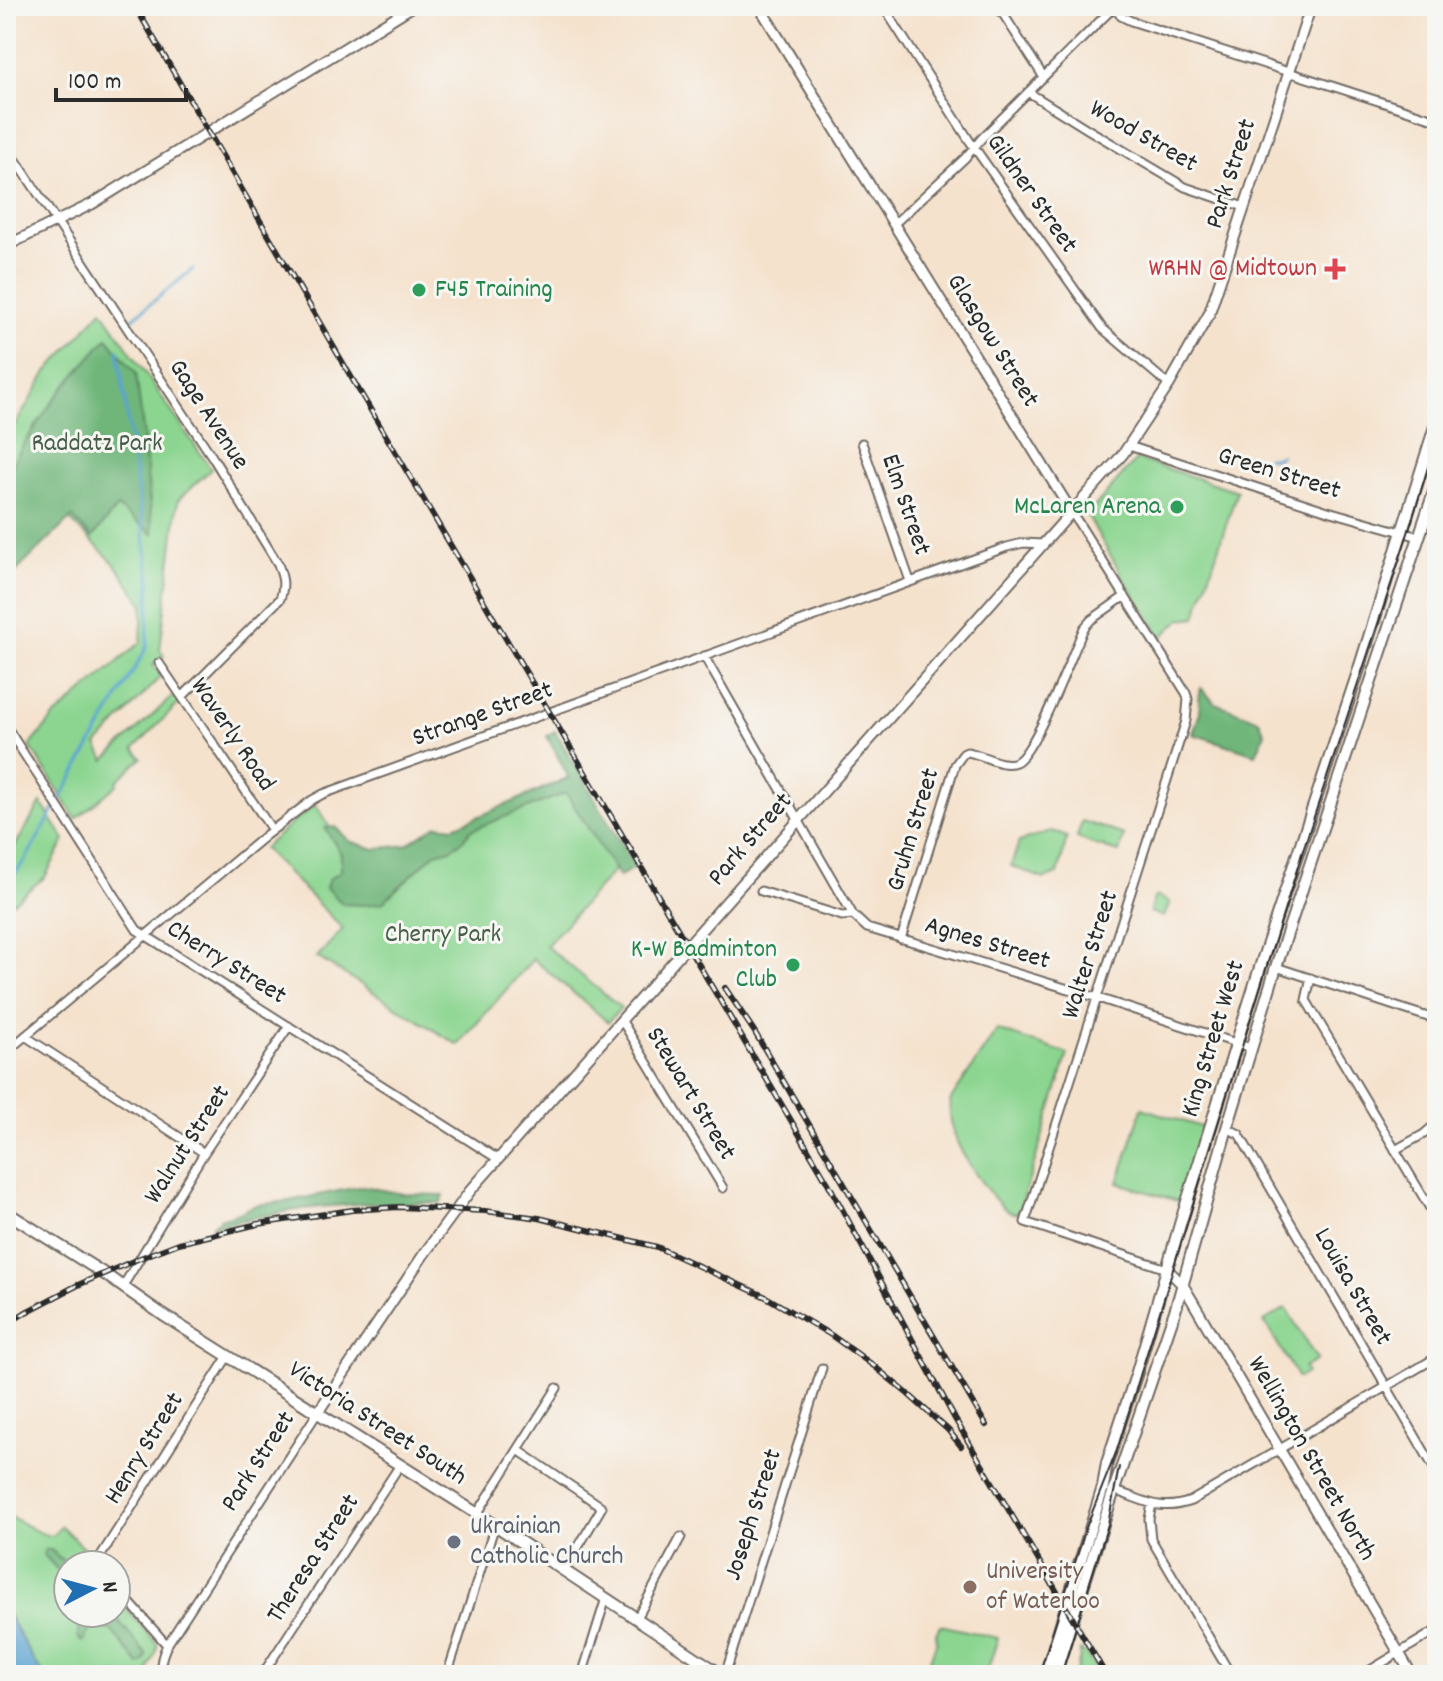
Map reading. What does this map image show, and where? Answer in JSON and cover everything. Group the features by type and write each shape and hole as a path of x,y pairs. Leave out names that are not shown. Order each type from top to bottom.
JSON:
{"main road":[{"name":"King Street West","path":"1045,1675 1267,945 1358,672 1437,420"},
{"name":"King Street West","path":"1055,1675 1183,1285 1276,967 1437,483"},
{"name":"Victoria Street South","path":"6,1212 724,1675"}],"street":[{"path":"6,246 92,204 413,6"},
{"name":"Gildner Street","path":"883,6 974,147 1102,328 1169,385"},
{"path":"998,6 1043,76"},
{"path":"894,224 1115,6 1121,16 1131,21 1437,120"},
{"name":"Park Street","path":"161,1674 161,1657 167,1645 450,1216 1129,446 1169,385 1209,314 1311,6"},
{"name":"Glasgow Street","path":"764,8 1188,699"},
{"name":"Wood Street","path":"1028,92 1185,187 1244,207"},
{"name":"Gage Avenue","path":"6,145 213,458 278,564 283,578 284,588 280,599 183,696"},
{"name":"Elm Street","path":"862,443 910,581"},
{"name":"Green Street","path":"1129,446 1315,507 1419,537"},
{"name":"Strange Street","path":"6,1052 272,830 323,794 1007,547 1023,543 1043,544"},
{"name":"Gruhn Street","path":"901,939 955,765 967,752 1007,763 1023,758 1036,737 1084,628 1125,596"},
{"path":"704,656 853,915"},
{"name":"Waverly Road","path":"159,663 272,830"},
{"name":"Walter Street","path":"1167,1269 1025,1222 1186,721 1188,699"},
{"name":"Cherry Street","path":"6,726 137,930 498,1159"},
{"name":"Agnes Street","path":"761,891 842,916 853,915 867,928 1251,1048"},
{"path":"1276,967 1437,1020"},
{"path":"1311,978 1306,1000 1437,1220"},
{"name":"Stewart Street","path":"622,1021 723,1188"},
{"name":"Walnut Street","path":"123,1286 204,1153 289,1026"},
{"path":"25,1036 204,1153"},
{"path":"1395,1150 1437,1123"},
{"name":"Louisa Street","path":"1227,1128 1239,1134 1437,1473"},
{"name":"Wellington Street North","path":"1167,1269 1183,1285 1412,1675"},
{"name":"Henry Street","path":"105,1549 228,1356"},
{"path":"1103,1487 1165,1507 1191,1501 1437,1357"},
{"name":"Joseph Street","path":"724,1675 822,1368"},
{"path":"477,1514 557,1388"},
{"path":"518,1450 602,1507 564,1571"},
{"name":"Theresa Street","path":"262,1675 400,1465"},
{"path":"1152,1504 1149,1519 1151,1539 1231,1675"},
{"path":"447,1675 495,1525"},
{"path":"637,1618 681,1537"},
{"path":"582,1675 606,1598"},
{"path":"132,1605 167,1645"},
{"path":"1362,1675 1437,1630"}],"green space":[{"name":"Raddatz Park","path":"102,310 211,469 178,500 160,650 164,656 153,665 161,676 97,745 105,760 174,695 179,703 134,749 142,758 117,781 118,784 76,819 30,746 53,718 141,642 143,604 114,563 68,518 6,582 6,440 47,372"},
{"path":"107,338 136,373 153,534 117,507 92,538 72,517 6,581 6,477 21,448 55,398"},
{"path":"1137,459 1237,491 1196,617 1181,619 1162,637 1087,515"},
{"path":"1201,688 1215,703 1259,720 1265,733 1256,754 1193,734 1200,712"},
{"path":"555,731 635,867 619,877 566,793 471,830 451,849 435,853 382,903 343,904 326,888 329,879 341,871 341,854 325,828 336,827 349,841 375,849 406,845 437,825 454,827 569,778 547,736"},
{"name":"Cherry Park","path":"567,778 619,865 546,946 621,1008 608,1022 533,959 458,1045 317,957 343,929 263,848 315,804 369,891 391,872 463,824"},
{"path":"41,803 65,840 45,877 6,908 6,861"},
{"path":"1082,821 1124,835 1119,852 1077,838"},
{"path":"1051,831 1067,837 1058,874 1044,879 1011,866 1019,842"},
{"path":"1158,896 1170,903 1164,917 1150,912 1154,898"},
{"path":"997,1030 1068,1054 1019,1212 1015,1213 998,1203 972,1168 956,1139 950,1115 950,1101"},
{"path":"1142,1108 1204,1128 1181,1202 1118,1183"},
{"path":"363,1186 403,1194 444,1195 441,1203 321,1207 211,1227 220,1219 256,1205"},
{"path":"1286,1308 1317,1360 1304,1368 1307,1373 1298,1378 1264,1321"},
{"path":"6,1516 53,1536 61,1526 85,1549 52,1549 52,1629 132,1629 132,1615 157,1644 148,1675 6,1675"},
{"path":"45,1550 52,1551 52,1564 43,1554"},
{"path":"940,1625 998,1638 986,1675 947,1675 947,1672 928,1666"},
{"path":"79,1629 90,1629 81,1642"},
{"path":"105,1629 125,1629 147,1655 144,1662 139,1665 111,1630"},
{"path":"1080,1650 1087,1655 1099,1675 1075,1675"}],"water":[{"path":"6,1611 45,1675 17,1675 6,1670"}],"waterway":[{"path":"132,319 193,269"},
{"path":"6,886 26,859 147,647 150,579 118,350"},
{"path":"1267,457 1281,455"}],"tram line":[{"path":"1039,1675 1087,1525 1117,1450 1303,850 1437,437"},
{"path":"1061,1675 1108,1524 1119,1467"}],"railway":[{"path":"135,6 828,1183 955,1419 1106,1675"},
{"path":"725,988 754,1031 986,1425"},
{"path":"6,1325 78,1285 140,1258 179,1243 258,1224 352,1210 399,1207 485,1211 539,1218 657,1247 766,1297 831,1335 874,1366 948,1430 961,1446"}],"place":[{"name":"WRHN @ Midtown","path":"1335,269"},
{"name":"F45 Training","path":"419,290"},
{"name":"McLaren Arena","path":"1177,507"},
{"name":"K-W Badminton Club","path":"793,965"},
{"name":"Ukrainian Catholic Church","path":"454,1542"},
{"name":"University of Waterloo","path":"970,1587"}]}
